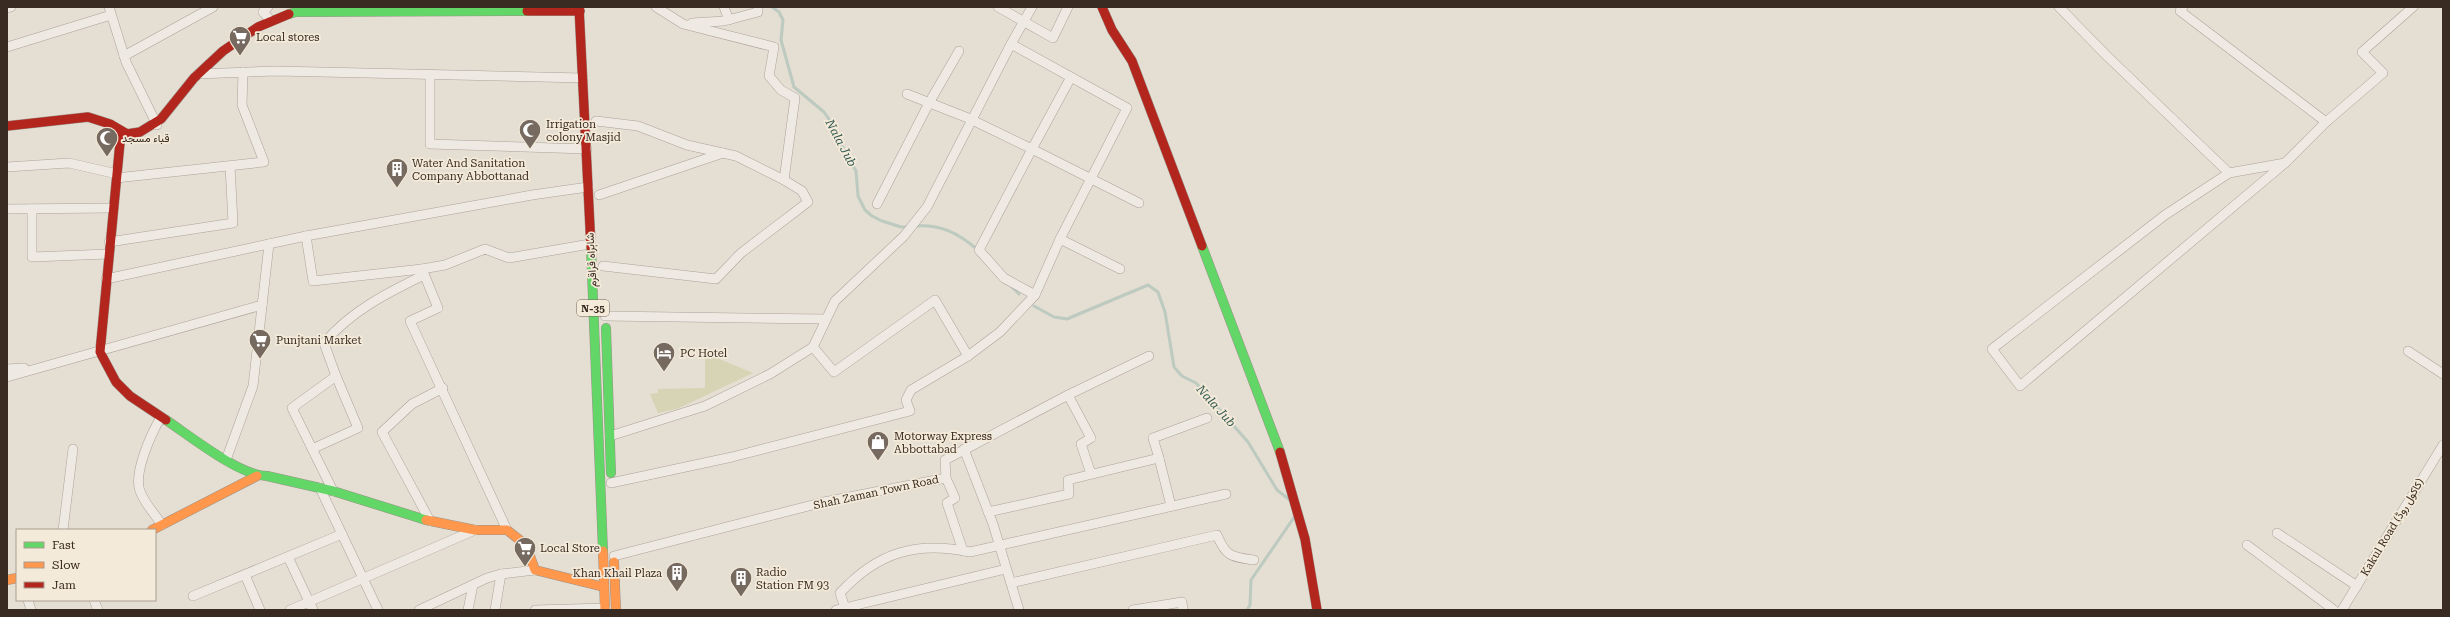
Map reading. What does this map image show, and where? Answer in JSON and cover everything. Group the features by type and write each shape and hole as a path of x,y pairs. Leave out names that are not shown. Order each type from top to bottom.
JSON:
{"main road":[{"path":"1102,7 1112,30 1132,61 1281,454 1305,539 1317,610"},
{"path":"7,126 88,117 110,124 121,132 134,134 157,125 198,74 244,37 271,20 299,10 580,9"},
{"name":"شاہراہ قراقرم","path":"580,9 605,609"},
{"path":"121,132 109,242 100,352 122,390 226,460 257,476"},
{"name":"N-35","path":"605,311 611,487"},
{"path":"154,529 257,476 267,476 333,491 430,521 475,530 507,530 526,545 535,570 604,587"},
{"path":"614,553 616,610"}],"street":[{"path":"7,8 11,7"},
{"path":"124,56 213,7"},
{"path":"268,7 263,12 271,20"},
{"path":"656,7 683,24 774,47 769,76 781,90 795,98 784,180"},
{"path":"724,7 729,20"},
{"path":"683,24 729,20 758,12 758,7"},
{"path":"998,7 1052,38 1068,7"},
{"path":"610,436 705,406 770,374 813,347 835,301 907,232 927,207 1011,44 1032,7"},
{"path":"2060,7 2106,55 2229,174"},
{"path":"2183,7 2180,11 2326,122"},
{"path":"2285,163 2229,174 2165,215 1992,349 2020,386 2285,163 2326,122 2382,73 2362,52 2413,7"},
{"path":"7,47 110,11 124,56 157,125"},
{"path":"611,487 910,411 906,400 911,390 968,356 1013,321 1035,295 1060,239 1126,108 1011,44"},
{"path":"877,204 929,103 959,51"},
{"path":"198,74 276,71 583,78"},
{"path":"7,167 69,163 116,176 264,162 242,105 243,72"},
{"path":"430,74 430,144 587,149"},
{"path":"1035,295 1004,278 979,250 1071,77"},
{"path":"907,94 972,120 1139,203"},
{"path":"596,121 638,126 687,145 736,156 784,180 802,191 808,202 740,253 716,279 603,266"},
{"path":"599,195 723,153"},
{"path":"109,242 233,222 230,166"},
{"path":"106,279 306,236 532,195 588,187"},
{"path":"7,209 113,208"},
{"path":"32,209 32,257 108,254"},
{"path":"306,236 313,281 423,272"},
{"path":"1060,239 1120,269"},
{"path":"226,460 253,386 269,244"},
{"path":"312,449 358,428 324,343 336,328 380,297 423,272 485,249 509,258 590,244"},
{"path":"423,272 438,308 410,321 443,388 507,530"},
{"path":"813,347 834,372 935,300 968,356"},
{"path":"7,377 43,366 100,352 262,305"},
{"path":"605,311 826,319"},
{"path":"2408,352 2443,374"},
{"name":"Shah Zaman Town Road","path":"614,553 824,502 946,478 945,460 1068,395 1149,356"},
{"path":"7,369 43,366"},
{"path":"333,491 292,408 336,376"},
{"path":"430,521 382,432 412,404 443,388"},
{"path":"1068,395 1091,438 1081,444 1091,474"},
{"path":"161,416 148,441 141,466 139,490 162,525"},
{"path":"1171,506 1153,438 1207,418"},
{"name":"Kakul Road (کاکول روڈ)","path":"2342,610 2443,445"},
{"path":"63,529 73,449"},
{"path":"964,449 999,544 1019,610"},
{"path":"988,512 1069,494 1068,480 1159,458"},
{"path":"946,478 955,498 947,502 963,550"},
{"path":"320,488 378,610"},
{"path":"1006,569 840,609 840,593 852,580 877,560 912,549 948,548 970,552 999,544 1226,494"},
{"path":"290,610 311,606 363,579 475,530"},
{"path":"2277,533 2357,586"},
{"path":"193,596 342,534"},
{"path":"1011,583 1217,535 1223,549 1232,557 1254,560"},
{"path":"2247,545 2334,610"},
{"path":"288,556 311,606"},
{"path":"419,610 501,574 535,570"},
{"path":"495,610 501,574"},
{"path":"245,575 260,610"},
{"path":"468,610 473,585"},
{"path":"441,610 443,600"},
{"path":"1133,610 1182,602 1183,610"},
{"path":"535,610 605,609"}],"shaded area":[{"path":"705,353 753,373 677,409 658,413 650,394 658,393 658,389 705,388"}],"waterway":[{"name":"Nala Jub","path":"772,7 779,12 783,20 781,40 794,87 824,112 833,125 838,139 856,171 858,196 865,210 872,216 882,221 901,227 909,227"},
{"name":"Nala Jub","path":"914,226 941,228 956,234 978,250"},
{"name":"Nala Jub","path":"1034,306 1054,317 1067,319 1148,285 1158,292 1165,312 1174,367 1182,376 1196,383 1248,442 1277,490 1290,500"},
{"name":"Nala Jub","path":"1011,286 1019,294"},
{"name":"Nala Jub","path":"1247,610 1250,605 1251,580 1295,516"}],"traffic: fast":[{"path":"289,14 296,12 527,11"},
{"path":"1202,246 1280,452"},
{"path":"591,248 603,551"},
{"path":"606,328 611,473"},
{"path":"166,420 201,445 243,470 333,491 426,520"}],"traffic: slow":[{"path":"154,529 257,476"},
{"path":"426,520 475,530 507,530 526,545 535,570 604,587"},
{"path":"603,551 605,610"},
{"path":"614,562 616,610"},
{"path":"7,580 16,578"}],"traffic: jam":[{"path":"579,7 591,248"},
{"path":"1102,7 1112,30 1132,61 1202,246"},
{"path":"527,11 580,11"},
{"path":"7,126 88,117 110,124 127,134 140,132 161,119 194,78 223,51 258,27 289,14"},
{"path":"121,132 100,352 116,382 130,396 166,420"},
{"path":"1280,452 1305,539 1317,610"}],"place":[{"name":"Local stores","path":"240,56"},
{"name":"Irrigation colony Masjid","path":"530,150"},
{"name":"قباء مسجد","path":"107,158"},
{"name":"Water And Sanitation Company Abbottanad","path":"397,188"},
{"name":"Punjtani Market","path":"260,360"},
{"name":"PC Hotel","path":"664,372"},
{"name":"Motorway Express Abbottabad","path":"878,462"},
{"name":"Local Store","path":"525,568"},
{"name":"Khan Khail Plaza","path":"677,592"},
{"name":"Radio Station FM 93","path":"741,598"}]}
